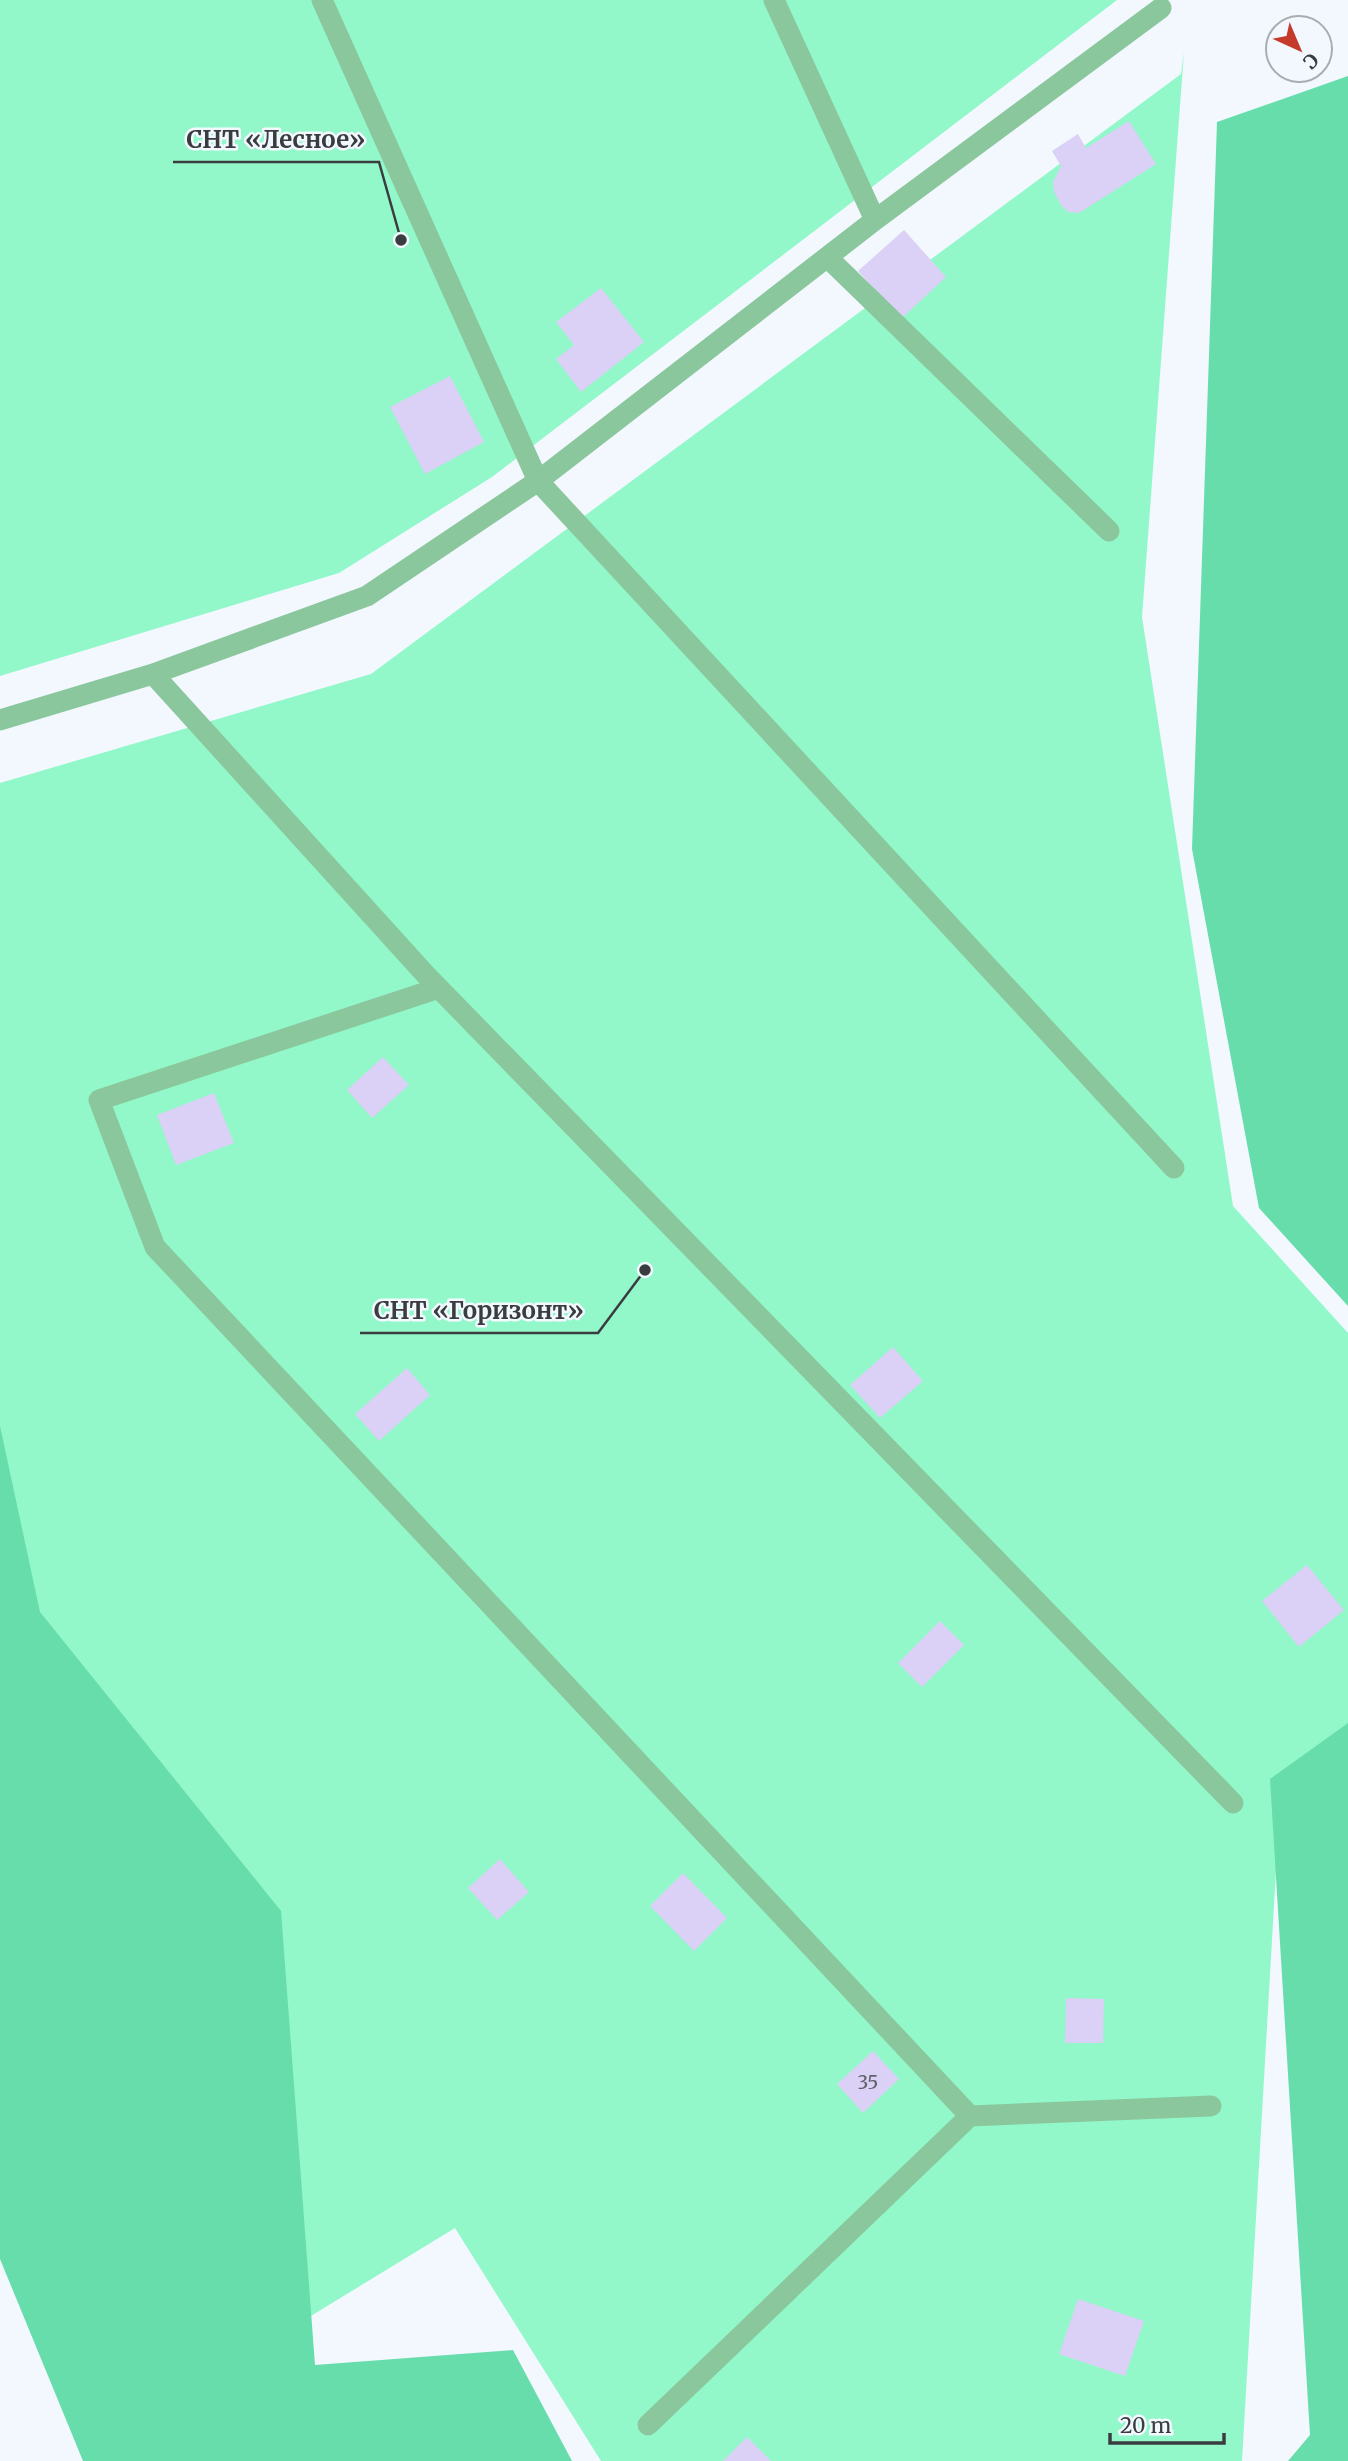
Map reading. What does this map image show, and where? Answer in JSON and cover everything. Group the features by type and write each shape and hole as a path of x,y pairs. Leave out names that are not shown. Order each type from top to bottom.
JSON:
{"street":[{"path":"322,0 538,481 1174,1168"},
{"path":"774,0 875,220"},
{"path":"0,720 153,674 367,596 538,481 875,220 1161,8"},
{"path":"827,257 1109,531"},
{"path":"153,674 439,988 1233,1803"},
{"path":"439,988 99,1100 155,1247 970,2116"},
{"path":"648,2425 970,2116 1211,2106"}],"green space":[{"path":"0,0 1117,0 492,477 339,573 0,676"},
{"path":"1184,52 1142,617 1233,1206 1348,1333 1348,1732 1280,1801 1242,2461 601,2461 455,2228 301,2322 0,1844 0,783 371,674 1181,74"},
{"path":"1348,76 1348,1306 1259,1208 1192,849 1217,122 1325,84 1334,84 1334,81"},
{"path":"0,1426 40,1612 281,1911 315,2365 513,2350 572,2461 83,2461 0,2259"},
{"path":"1348,1723 1348,2461 1288,2461 1310,2435 1270,1779"}],"building":[{"path":"1129,121 1156,164 1079,213 1068,212 1054,192 1053,182 1061,166 1052,151 1078,134 1086,148"},
{"path":"904,230 946,277 901,319 858,271"},
{"path":"601,288 644,342 581,392 556,359 574,345 556,322"},
{"path":"450,376 484,442 425,474 390,407"},
{"path":"383,1057 409,1085 372,1118 347,1090"},
{"path":"214,1093 234,1143 176,1165 157,1115"},
{"path":"893,1347 923,1381 880,1418 850,1385"},
{"path":"407,1368 430,1395 379,1441 355,1414"},
{"path":"1307,1565 1344,1610 1299,1647 1262,1601"},
{"path":"940,1621 964,1645 922,1687 898,1663"},
{"path":"500,1859 529,1892 497,1920 468,1888"},
{"path":"683,1873 727,1918 694,1951 650,1906"},
{"path":"1066,1998 1104,1999 1103,2043 1065,2043"},
{"path":"873,2051 899,2079 863,2113 837,2084"},
{"path":"1078,2299 1144,2321 1125,2376 1059,2354"},
{"path":"747,2437 771,2461 723,2461"}],"place":[{"name":"СНТ «Лесное»","path":"401,240"},
{"name":"СНТ «Горизонт»","path":"645,1270"}]}
